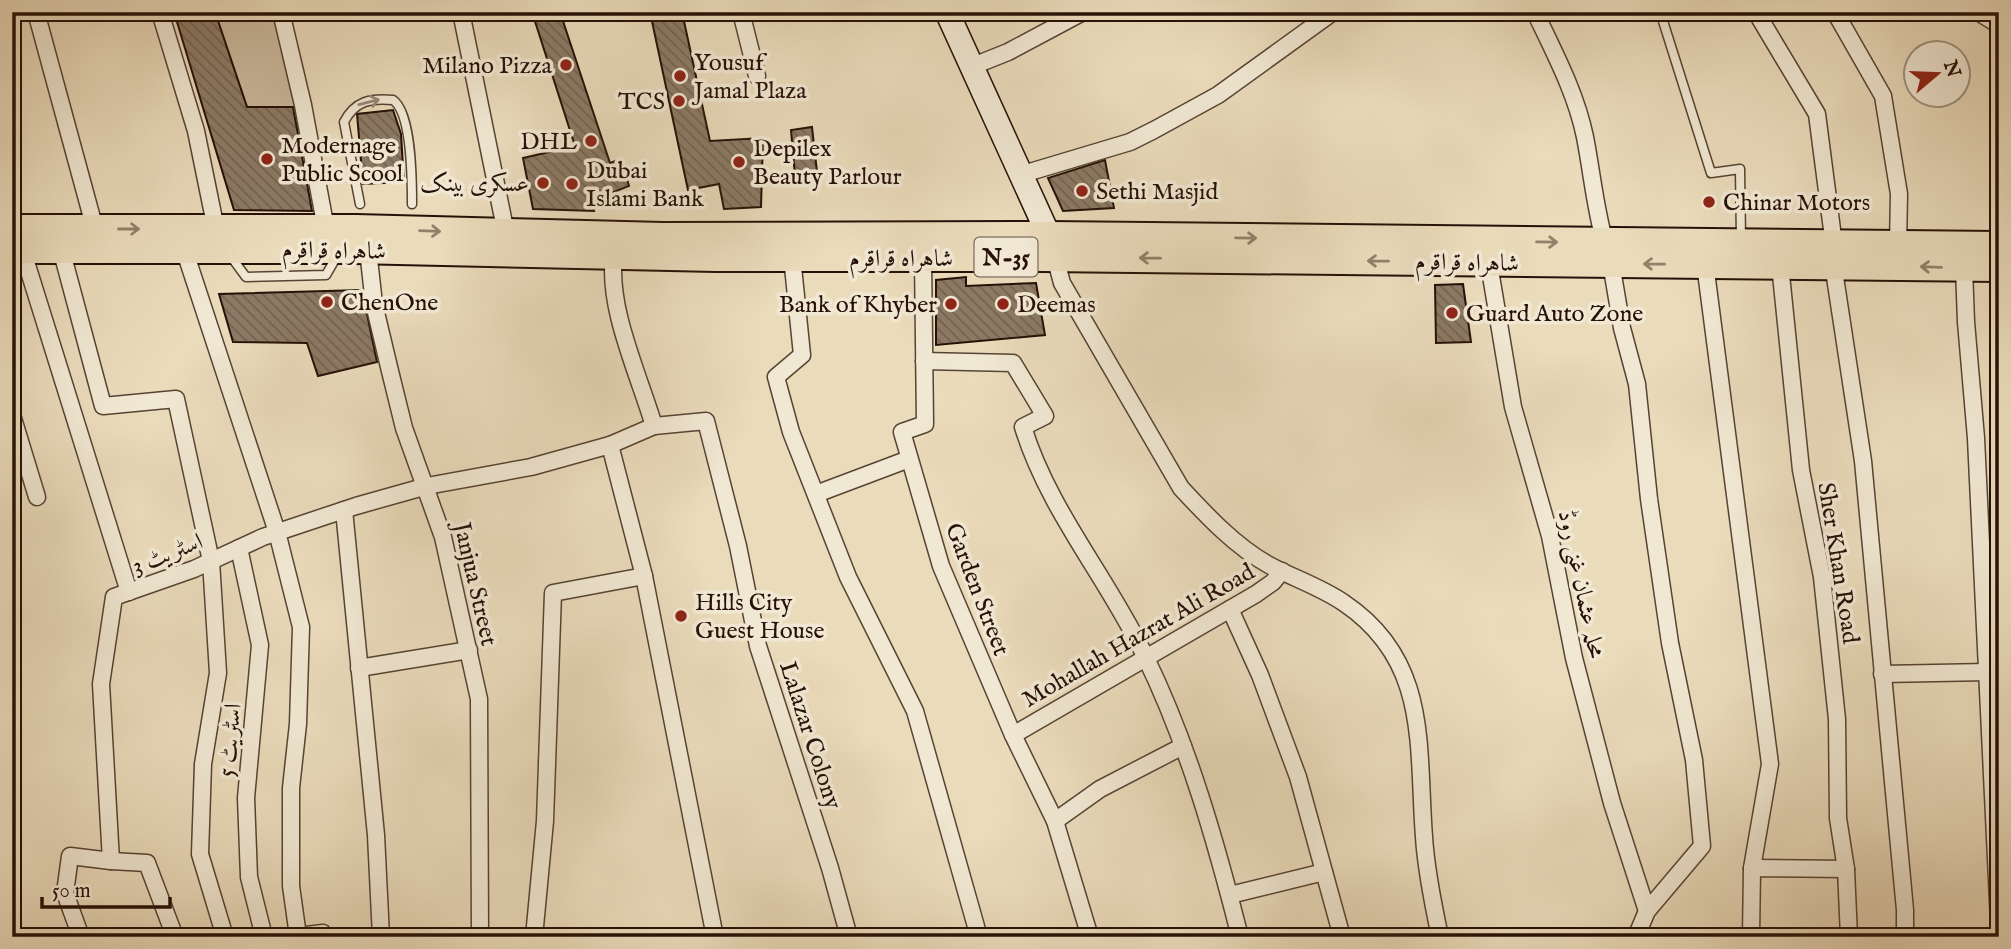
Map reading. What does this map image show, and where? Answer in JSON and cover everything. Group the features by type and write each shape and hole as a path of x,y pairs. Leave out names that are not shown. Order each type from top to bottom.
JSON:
{"highway":[{"path":"542,234 571,222 695,218 834,225 848,237"},
{"name":"شاہراہ قراقرم","path":"16,242 95,229 360,250 614,256 848,237 1489,264 1741,244 1965,268 1999,267"},
{"name":"شاہراہ قراقرم","path":"16,242 61,249 184,249 218,239 326,229 542,234 792,257 923,258 1052,247 1608,253 1706,264 1780,265 1898,245 1999,246"}],"street":[{"path":"36,12 95,229"},
{"path":"160,12 196,131 218,239"},
{"path":"281,12 303,105 326,229"},
{"path":"461,12 506,233"},
{"path":"741,12 757,76"},
{"path":"947,12 1023,174 1052,247"},
{"path":"973,66 1008,52 1083,12"},
{"path":"1023,174 1142,136 1218,95 1333,12"},
{"path":"1535,12 1566,78 1585,136 1590,182 1637,384 1649,499 1671,643 1694,760 1702,846 1647,911 1636,937"},
{"path":"1756,12 1817,114 1833,255 1863,461 1905,910 1905,937"},
{"path":"1835,12 1884,96 1899,194 1898,245"},
{"path":"1978,12 1999,26"},
{"path":"16,242 128,592"},
{"name":"Mohallah Hazrat Ali Road","path":"1052,247 1062,283 1181,488 1225,531 1266,564 1343,602 1380,632 1394,650 1413,701 1422,778 1424,839 1440,937"},
{"path":"61,249 103,406 176,399 211,561 218,673 203,764 200,855 225,937"},
{"path":"184,249 277,532 301,627 298,724 291,788 291,886 298,936 323,933 324,937"},
{"name":"Janjua Street","path":"360,250 404,428 427,486 443,537 479,699 480,937"},
{"path":"614,256 611,276 615,298 654,426"},
{"path":"792,257 802,355 776,377 791,432 848,577 915,711 979,937"},
{"name":"Garden Street","path":"923,258 925,424 902,432 941,566 1013,735 1055,821 1090,937"},
{"name":"محلہ عثمان غنی روڈ","path":"1489,264 1513,407 1550,537 1574,658 1612,803 1647,911"},
{"path":"1706,264 1770,764 1752,868 1751,937"},
{"name":"Sher Khan Road","path":"1780,265 1801,470 1822,577 1837,719 1838,818 1846,869 1849,937"},
{"path":"1965,268 1999,922"},
{"path":"924,361 1013,363 1045,416 1023,427 1035,465 1049,496 1107,586 1145,656 1183,746 1230,895 1240,937"},
{"path":"12,415 37,497"},
{"name":"Lalazar Colony","path":"610,445 654,426 706,421 738,546 758,646 831,867 849,937"},
{"path":"610,445 644,576 715,937"},
{"name":"اسٹریٹ 3","path":"111,861 101,684 114,597 211,561 277,532 344,510 427,486 531,467 610,445"},
{"path":"816,494 909,458"},
{"path":"344,510 376,835 382,937"},
{"name":"اسٹریٹ 5","path":"239,548 260,645 246,797 249,877 264,937"},
{"name":"Mohallah Hazrat Ali Road","path":"1013,735 1230,609 1273,582 1282,571"},
{"path":"534,937 545,821 553,593 644,576"},
{"path":"1230,609 1260,675 1298,777 1342,937"},
{"path":"359,668 469,650"},
{"path":"1882,674 1988,672"},
{"path":"1055,821 1100,789 1183,746"},
{"path":"81,937 65,893 70,856 147,863 174,937"},
{"path":"1752,868 1846,869"},
{"path":"1230,895 1324,872"}],"lane":[{"path":"1667,12 1663,21 1711,173 1741,169 1741,244"},
{"path":"360,204 344,122 357,105 369,99 393,100 401,111 412,168 412,204"}],"shaded area":[{"path":"215,12 275,12 302,107 247,107"}],"building":[{"name":"Modernage Public Scool","path":"174,12 215,12 247,107 293,107 312,211 234,210"},
{"path":"532,12 560,12 610,163 621,159 629,186 591,201 594,211 533,209 523,158 575,146"},
{"name":"Yousuf Jamal Plaza","path":"650,12 682,12 710,141 763,138 761,207 724,209 719,184 688,190"},
{"path":"393,110 401,134 404,182 363,184 357,114"},
{"path":"812,127 817,172 795,176 791,130"},
{"name":"Sethi Masjid","path":"1105,160 1114,208 1063,211 1048,178"},
{"name":"Deemas","path":"966,277 966,286 1036,283 1045,335 936,345 936,280"},
{"name":"Guard Auto Zone","path":"1463,284 1471,342 1436,343 1435,285"},
{"path":"362,290 377,362 318,376 307,343 233,342 219,294"}],"place":[{"name":"Milano Pizza","path":"566,65"},
{"name":"Yousuf Jamal Plaza","path":"680,76"},
{"name":"TCS","path":"679,101"},
{"name":"DHL","path":"591,141"},
{"name":"Modernage Public Scool","path":"267,159"},
{"name":"Depilex Beauty Parlour","path":"739,162"},
{"name":"عسکری بینک","path":"543,183"},
{"name":"Dubai Islami Bank","path":"572,184"},
{"name":"Sethi Masjid","path":"1082,191"},
{"name":"Chinar Motors","path":"1709,202"},
{"name":"ChenOne","path":"327,302"},
{"name":"Bank of Khyber","path":"951,304"},
{"name":"Deemas","path":"1003,304"},
{"name":"Guard Auto Zone","path":"1452,313"},
{"name":"Hills City Guest House","path":"681,616"}]}
